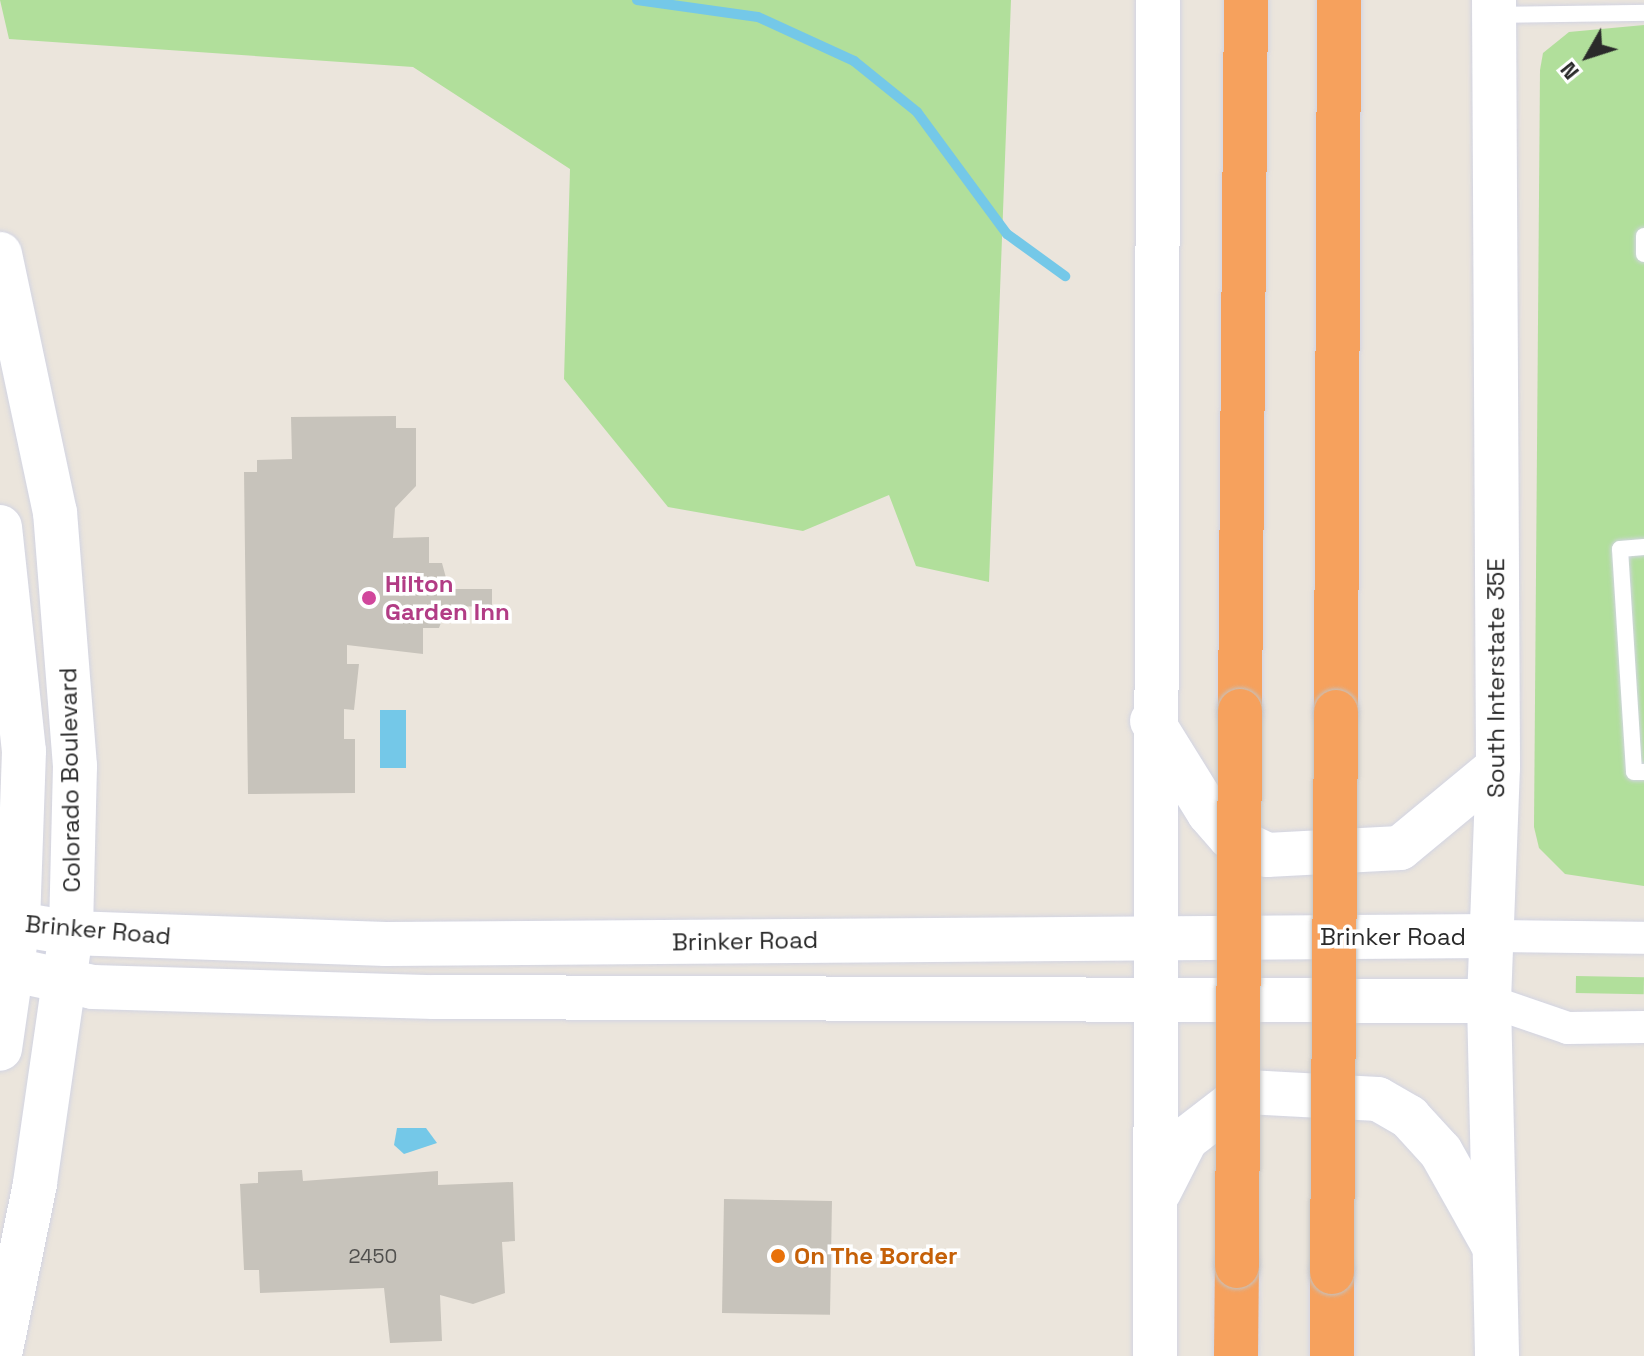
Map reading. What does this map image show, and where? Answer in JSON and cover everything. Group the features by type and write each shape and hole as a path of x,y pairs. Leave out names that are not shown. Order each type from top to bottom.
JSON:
{"highway":[{"path":"1236,1356 1246,0"},
{"path":"1332,1356 1339,0"}],"street":[{"path":"1155,1356 1152,721 1158,0"},
{"name":"South Interstate 35E","path":"1495,7 1498,767 1489,1001 1497,1356"},
{"name":"Colorado Boulevard","path":"0,1355 35,1184 71,933 75,766 65,591 1,263"},
{"name":"Colorado Boulevard","path":"0,530 24,751 0,1049"},
{"path":"1152,721 1209,813 1230,837 1267,855 1400,848 1498,767"},
{"name":"Brinker Road","path":"9,923 71,933 567,942 1491,936"},
{"path":"1491,936 1644,938"},
{"path":"561,999 567,942"},
{"name":"Brinker Road","path":"6,968 93,987 561,999 1489,1001"},
{"path":"1489,1001 1568,1028 1644,1027"},
{"path":"1154,1202 1186,1139 1247,1092 1378,1099 1409,1117 1441,1152 1495,1248"}],"lane":[{"path":"1495,7 1644,13"},
{"path":"1644,236 1644,254"},
{"path":"1644,547 1620,549 1634,772 1644,772"}],"green space":[{"path":"0,0 1011,0 989,582 916,566 889,495 803,531 668,507 564,379 570,169 413,67 9,39"},
{"path":"1644,25 1644,886 1565,874 1539,848 1534,827 1540,70 1543,53 1569,32"},
{"path":"1576,976 1644,977 1644,994 1576,993"}],"water":[{"path":"380,710 406,710 406,768 380,768"},
{"path":"397,1128 426,1128 437,1143 404,1154 394,1145"}],"building":[{"name":"Hilton Garden Inn","path":"396,416 396,428 416,428 416,486 395,508 393,538 429,537 429,563 442,563 449,589 492,589 492,606 447,607 439,628 423,628 423,654 347,645 347,664 359,664 354,710 344,709 344,739 355,739 355,793 248,794 244,472 257,472 257,460 292,459 291,417"},
{"path":"302,1170 303,1181 438,1171 438,1185 513,1182 515,1241 502,1242 505,1293 473,1304 440,1295 442,1341 390,1343 384,1288 260,1293 259,1270 244,1270 240,1184 258,1183 258,1172"},
{"name":"On The Border","path":"724,1199 832,1201 830,1315 722,1313"}],"waterway":[{"path":"637,0 758,17 854,61 917,112 1007,234 1065,276"}],"place":[{"name":"Hilton Garden Inn","path":"369,598"},
{"name":"On The Border","path":"778,1256"}]}
